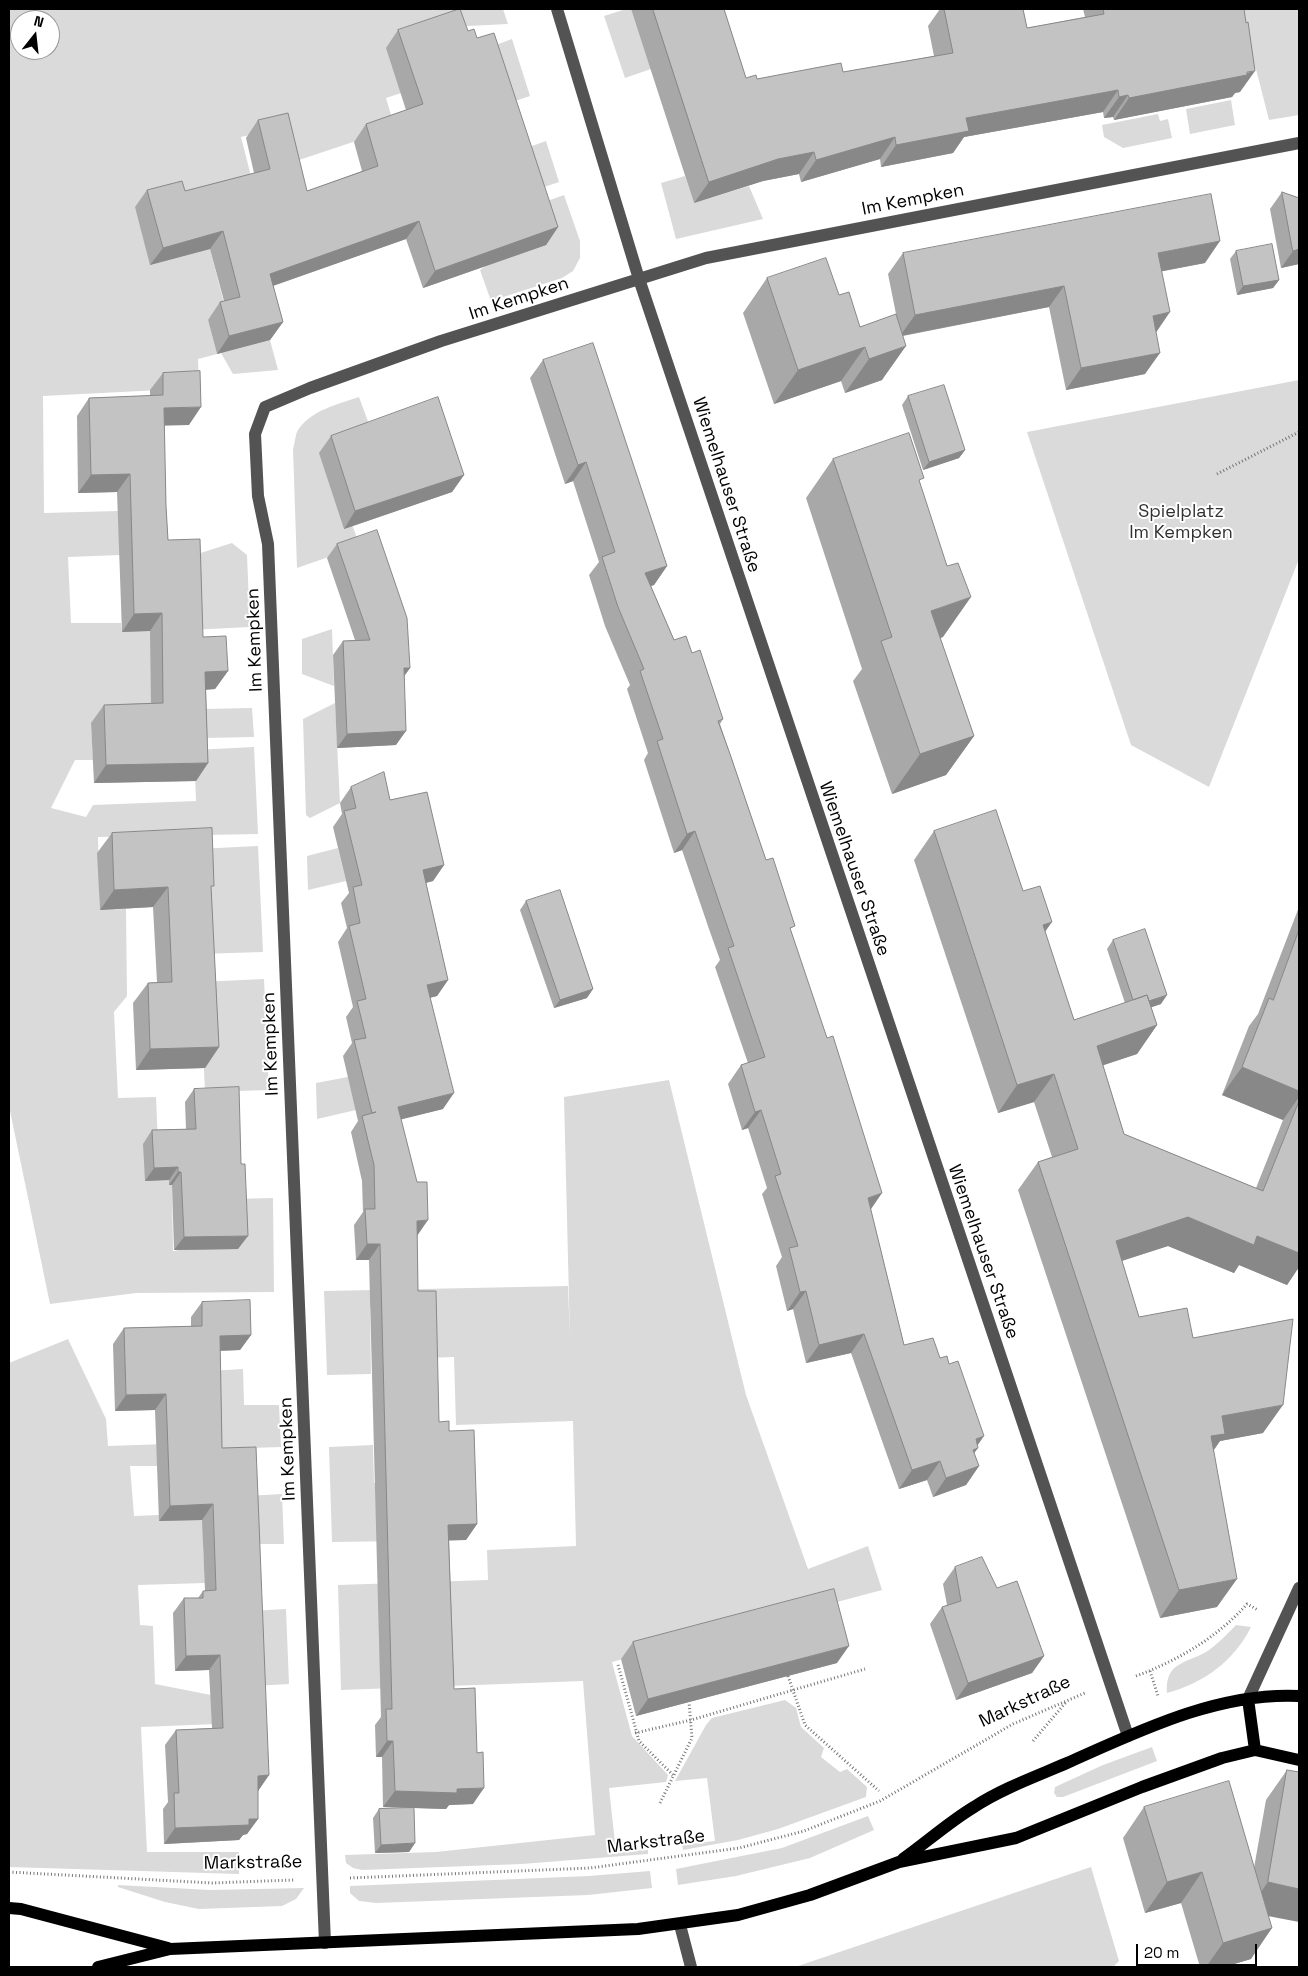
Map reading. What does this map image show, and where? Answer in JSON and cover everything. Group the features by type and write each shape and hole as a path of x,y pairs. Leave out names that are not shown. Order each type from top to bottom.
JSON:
{"main road":[{"path":"899,1862 974,1806 1128,1736 1166,1721 1205,1709 1248,1700 1299,1696"},
{"path":"1248,1700 1255,1750"},
{"path":"98,1967 170,1949 638,1929 680,1925 747,1913 810,1895 899,1862 1016,1838 1179,1773 1222,1758 1255,1750 1299,1760"},
{"path":"9,1908 21,1909 170,1949"}],"street":[{"name":"Wiemelhauser Straße","path":"557,9 639,279 1128,1736"},
{"name":"Im Kempken","path":"325,1943 268,544 258,496 255,434 265,407 310,388 442,341 706,258 1299,144"},
{"path":"1248,1700 1299,1588"},
{"path":"680,1925 691,1967"}],"path":[{"path":"1217,474 1299,432"},
{"name":"Markstraße","path":"9,1872 212,1883 590,1868 739,1848 804,1831 880,1801 1013,1724 1069,1699 1150,1671 1202,1644 1234,1619 1247,1604"},
{"path":"618,1665 635,1733 639,1741 673,1775"},
{"path":"635,1733 691,1720 865,1668"},
{"path":"788,1676 805,1725 879,1791"},
{"path":"1033,1741 1069,1699"},
{"path":"660,1803 692,1738 689,1702"}],"green space":[{"path":"9,9 503,9 508,24 448,27 401,93 386,98 395,128 293,162 283,127 241,137 254,188 150,265 210,249 227,315 208,320 217,354 198,359 199,388 43,396 44,513 118,511 120,555 68,557 71,623 121,623 122,632 176,630 151,721 91,723 93,760 75,760 51,808 86,817 93,805 196,801 194,750 254,747 258,834 98,837 100,910 126,909 127,996 114,1012 118,1098 156,1097 158,1143 145,1181 169,1180 169,1185 172,1185 173,1251 176,1251 233,1199 273,1198 274,1292 136,1293 50,1304 9,1106"},
{"path":"631,9 651,69 625,78 604,16"},
{"path":"1227,9 1299,9 1299,115 1269,120 1256,69 1241,72"},
{"path":"512,39 530,96 500,106 482,50"},
{"path":"1231,100 1235,125 1190,134 1186,109"},
{"path":"1158,114 1160,121 1168,119 1172,138 1123,148 1104,137 1102,125"},
{"path":"546,141 559,182 529,192 515,152"},
{"path":"685,176 694,203 749,186 763,219 676,239 661,183"},
{"path":"564,195 580,241 580,258 573,271 562,278 491,301 480,270 488,264 533,206"},
{"path":"270,340 278,370 233,374 221,353"},
{"name":"Spielplatz Im Kempken","path":"1299,380 1299,559 1209,787 1131,745 1027,432"},
{"path":"359,397 373,435 341,495 360,546 297,568 293,449 297,432 310,417 334,405"},
{"path":"232,543 247,555 250,627 189,630 188,557"},
{"path":"332,629 334,686 302,674 302,639"},
{"path":"335,703 340,803 310,818 306,815 303,719"},
{"path":"252,708 254,737 204,738 203,709"},
{"path":"258,846 263,952 199,954 197,849"},
{"path":"338,848 346,881 308,890 307,856"},
{"path":"264,979 269,1090 205,1092 200,982"},
{"path":"348,1077 356,1110 317,1119 316,1083"},
{"path":"669,1080 746,1395 808,1569 868,1546 882,1590 612,1662 632,1736 668,1775 666,1782 609,1788 616,1852 648,1850 648,1854 522,1864 362,1870 353,1868 346,1863 345,1855 436,1852 595,1835 583,1681 341,1690 338,1585 488,1580 487,1550 576,1546 573,1421 456,1425 454,1357 426,1358 370,1308 371,1374 327,1375 324,1291 568,1286 570,1339 564,1097"},
{"path":"68,1339 106,1419 108,1446 166,1444 210,1371 243,1369 244,1405 279,1405 281,1447 157,1451 157,1466 130,1466 134,1516 159,1515 159,1521 238,1519 203,1545 205,1583 138,1585 140,1625 153,1626 155,1684 216,1696 217,1724 141,1727 147,1852 239,1852 239,1874 9,1867 9,1363"},
{"path":"373,1445 374,1483 377,1483 404,1541 332,1542 329,1447"},
{"path":"282,1494 284,1544 258,1544 247,1496"},
{"path":"286,1609 289,1684 253,1686 250,1611"},
{"path":"1236,1625 1251,1627 1227,1660 1205,1677 1181,1689 1167,1693 1169,1675 1178,1665 1206,1652"},
{"path":"785,1700 796,1708 801,1727 824,1748 821,1757 840,1772 847,1769 867,1787 866,1797 778,1829 738,1840 683,1850 682,1845 715,1841 707,1778 675,1781 706,1725 712,1718"},
{"path":"1152,1747 1157,1761 1063,1797 1057,1797 1054,1793 1055,1787 1103,1765"},
{"path":"868,1816 874,1830 810,1858 736,1876 678,1885 676,1869 782,1848"},
{"path":"1091,1867 1119,1961 1113,1967 795,1967"},
{"path":"650,1871 652,1888 588,1895 376,1903 359,1901 350,1893 350,1886 589,1876"},
{"path":"118,1885 210,1890 304,1888 296,1899 282,1906 199,1909 165,1902 118,1887"}],"building":[{"path":"460,9 468,31 474,29 477,38 494,33 558,227 435,271 419,221 270,274 283,322 229,336 220,302 240,297 223,231 163,248 147,190 182,181 185,191 270,169 258,120 288,113 307,191 378,166 366,124 423,104 398,30"},
{"path":"653,9 724,9 746,78 756,75 757,79 841,63 843,72 953,53 944,9 1023,9 1027,28 1104,14 1103,9 1244,9 1246,23 1248,22 1255,71 1247,72 1247,75 1129,98 1128,95 1119,97 1118,90 966,118 969,131 896,145 895,137 816,160 814,152 778,159 709,182"},
{"path":"1282,192 1299,198 1299,249 1293,251"},
{"path":"1211,194 1220,241 1158,253 1170,312 1153,316 1160,353 1081,368 1064,286 915,315 903,253"},
{"path":"1272,244 1279,280 1243,286 1236,251"},
{"path":"826,258 839,295 849,292 860,327 896,314 906,346 869,359 865,347 798,370 767,278"},
{"path":"593,343 667,566 645,573 674,640 686,636 692,653 700,650 723,719 718,721 766,860 773,858 795,926 790,928 827,1038 833,1036 882,1193 868,1198 904,1345 933,1338 940,1358 947,1356 949,1364 958,1361 984,1436 976,1439 978,1448 973,1450 979,1466 946,1478 940,1461 912,1470 864,1334 819,1345 806,1291 800,1292 789,1248 798,1246 775,1176 781,1174 761,1110 755,1112 741,1065 765,1057 728,948 734,946 695,831 687,834 657,741 663,739 640,671 644,669 618,607 602,557 615,552 586,462 578,465 543,360"},
{"path":"200,371 201,407 164,408 166,506 168,540 200,539 203,637 226,636 228,671 205,672 208,763 106,765 104,705 163,703 162,613 134,614 130,474 91,475 89,398 163,395 163,373"},
{"path":"944,385 965,450 929,462 908,396"},
{"path":"438,397 464,475 355,511 331,436"},
{"path":"909,433 924,478 919,480 947,566 958,563 971,597 931,611 974,736 920,754 881,641 892,637 833,459"},
{"path":"377,530 407,618 410,668 404,668 406,731 347,734 343,641 370,640 337,544"},
{"path":"384,772 390,800 427,792 444,865 423,870 448,980 427,985 454,1093 398,1107 417,1182 427,1182 428,1220 417,1221 418,1291 436,1291 439,1422 449,1421 449,1431 474,1430 477,1524 448,1525 454,1689 475,1688 477,1753 483,1752 484,1788 457,1789 457,1793 395,1791 393,1741 387,1741 386,1709 392,1709 380,1244 367,1244 365,1209 375,1209 374,1165 362,1116 376,1112 372,1113 354,1040 366,1038 357,1001 366,999 349,926 360,923 353,887 362,885 344,811 356,808 351,787"},
{"path":"996,810 1023,891 1040,886 1052,922 1043,925 1074,1020 1147,995 1157,1025 1097,1046 1124,1134 1263,1191 1299,1101 1299,1253 1257,1236 1254,1245 1188,1217 1116,1241 1139,1317 1187,1308 1193,1338 1293,1319 1283,1405 1222,1416 1225,1434 1211,1436 1237,1579 1179,1590 1038,1162 1078,1149 1054,1074 1017,1085 934,831"},
{"path":"212,828 214,886 211,886 219,1047 150,1049 148,983 172,982 168,887 114,890 112,833"},
{"path":"560,890 593,989 560,1000 526,901"},
{"path":"1145,929 1167,995 1149,1001 1147,995 1133,1000 1113,940"},
{"path":"1299,930 1299,1091 1242,1067 1269,998 1273,1000"},
{"path":"239,1087 241,1164 245,1164 248,1236 184,1237 181,1172 178,1172 178,1167 154,1168 152,1130 196,1129 194,1089"},
{"path":"250,1300 251,1335 220,1336 222,1448 256,1447 269,1775 258,1776 258,1819 249,1819 249,1825 175,1828 174,1793 179,1793 176,1730 223,1728 220,1655 186,1656 184,1598 203,1598 203,1591 216,1590 213,1504 170,1506 166,1394 126,1395 124,1328 202,1326 202,1302"},
{"path":"982,1557 997,1588 1017,1581 1044,1656 968,1683 942,1607 961,1601 955,1567"},
{"path":"834,1589 849,1646 648,1699 633,1642"},
{"path":"1287,1770 1299,1772 1299,1889 1268,1882"},
{"path":"1229,1781 1272,1928 1223,1943 1202,1872 1167,1882 1144,1807"},
{"path":"414,1808 415,1843 381,1845 379,1809"}]}
